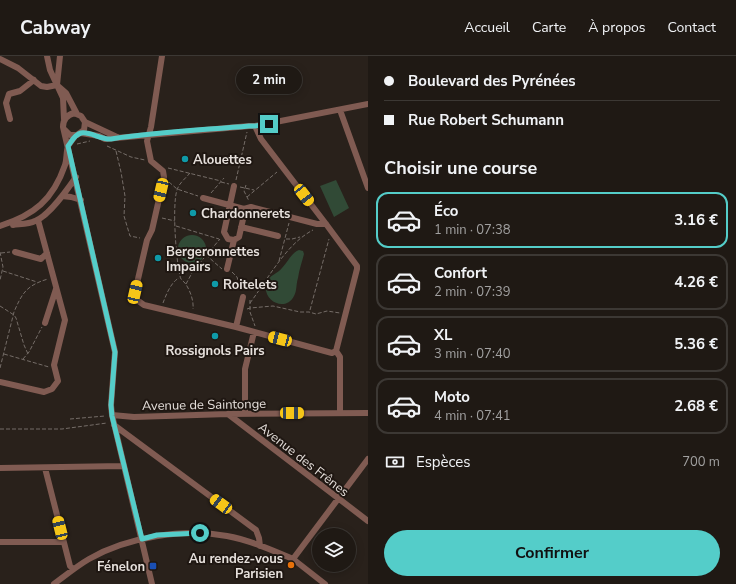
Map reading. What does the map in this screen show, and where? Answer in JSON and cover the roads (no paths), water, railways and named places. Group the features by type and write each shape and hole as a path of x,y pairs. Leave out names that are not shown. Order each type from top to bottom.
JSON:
{"street":[{"path":"47,56 50,70 63,102 63,127 65,130 115,352 111,405 113,421 152,584"},
{"path":"57,85 60,56"},
{"path":"162,56 148,141 149,154 152,161 164,174 152,230 147,240 135,292 137,300 144,305 236,327 332,353 336,351"},
{"path":"0,59 18,68 42,86 47,88 57,85"},
{"path":"10,119 6,103 9,94 20,91 34,80"},
{"path":"57,85 66,93 77,114 81,116 85,122 117,137"},
{"path":"65,130 70,135 78,134 99,136 105,139 252,126 368,104"},
{"path":"340,110 368,188"},
{"path":"64,120 70,114 77,114"},
{"path":"0,226 18,220 40,206 52,192 59,180 66,162 68,146 78,134 84,130 85,122"},
{"path":"252,126 357,266 336,351 340,357 340,413"},
{"path":"59,180 76,178"},
{"path":"0,226 35,222 44,216 76,178"},
{"path":"234,186 224,232 228,239 234,240 239,237 244,209"},
{"path":"62,196 81,200"},
{"path":"203,198 244,209 251,207 317,224 326,224"},
{"path":"0,382 44,392 52,389 58,381 54,365 65,320 38,220"},
{"path":"241,227 278,236"},
{"path":"227,269 234,240"},
{"path":"15,252 41,259 47,253"},
{"path":"45,323 56,289"},
{"path":"236,327 246,295"},
{"path":"245,414 245,369 254,332"},
{"name":"Avenue de Saintonge","path":"113,421 134,416 368,413"},
{"name":"Avenue des Frênes","path":"228,414 368,521"},
{"path":"113,421 256,530 260,546"},
{"path":"293,560 368,458"},
{"path":"0,468 123,466"},
{"path":"45,468 63,542 70,566 73,569"},
{"path":"54,584 73,569 108,550 157,535 200,533 228,536 260,546 293,560 325,584"},
{"path":"0,542 63,542"}],"place":[{"name":"Alouettes","path":"185,159"},
{"name":"Chardonnerets","path":"193,213"},
{"name":"Bergeronnettes Impairs","path":"158,258"},
{"name":"Roitelets","path":"215,284"},
{"name":"Rossignols Pairs","path":"215,336"},
{"name":"Au rendez-vous Parisien","path":"291,565"},
{"name":"Fénelon","path":"153,566"}]}
